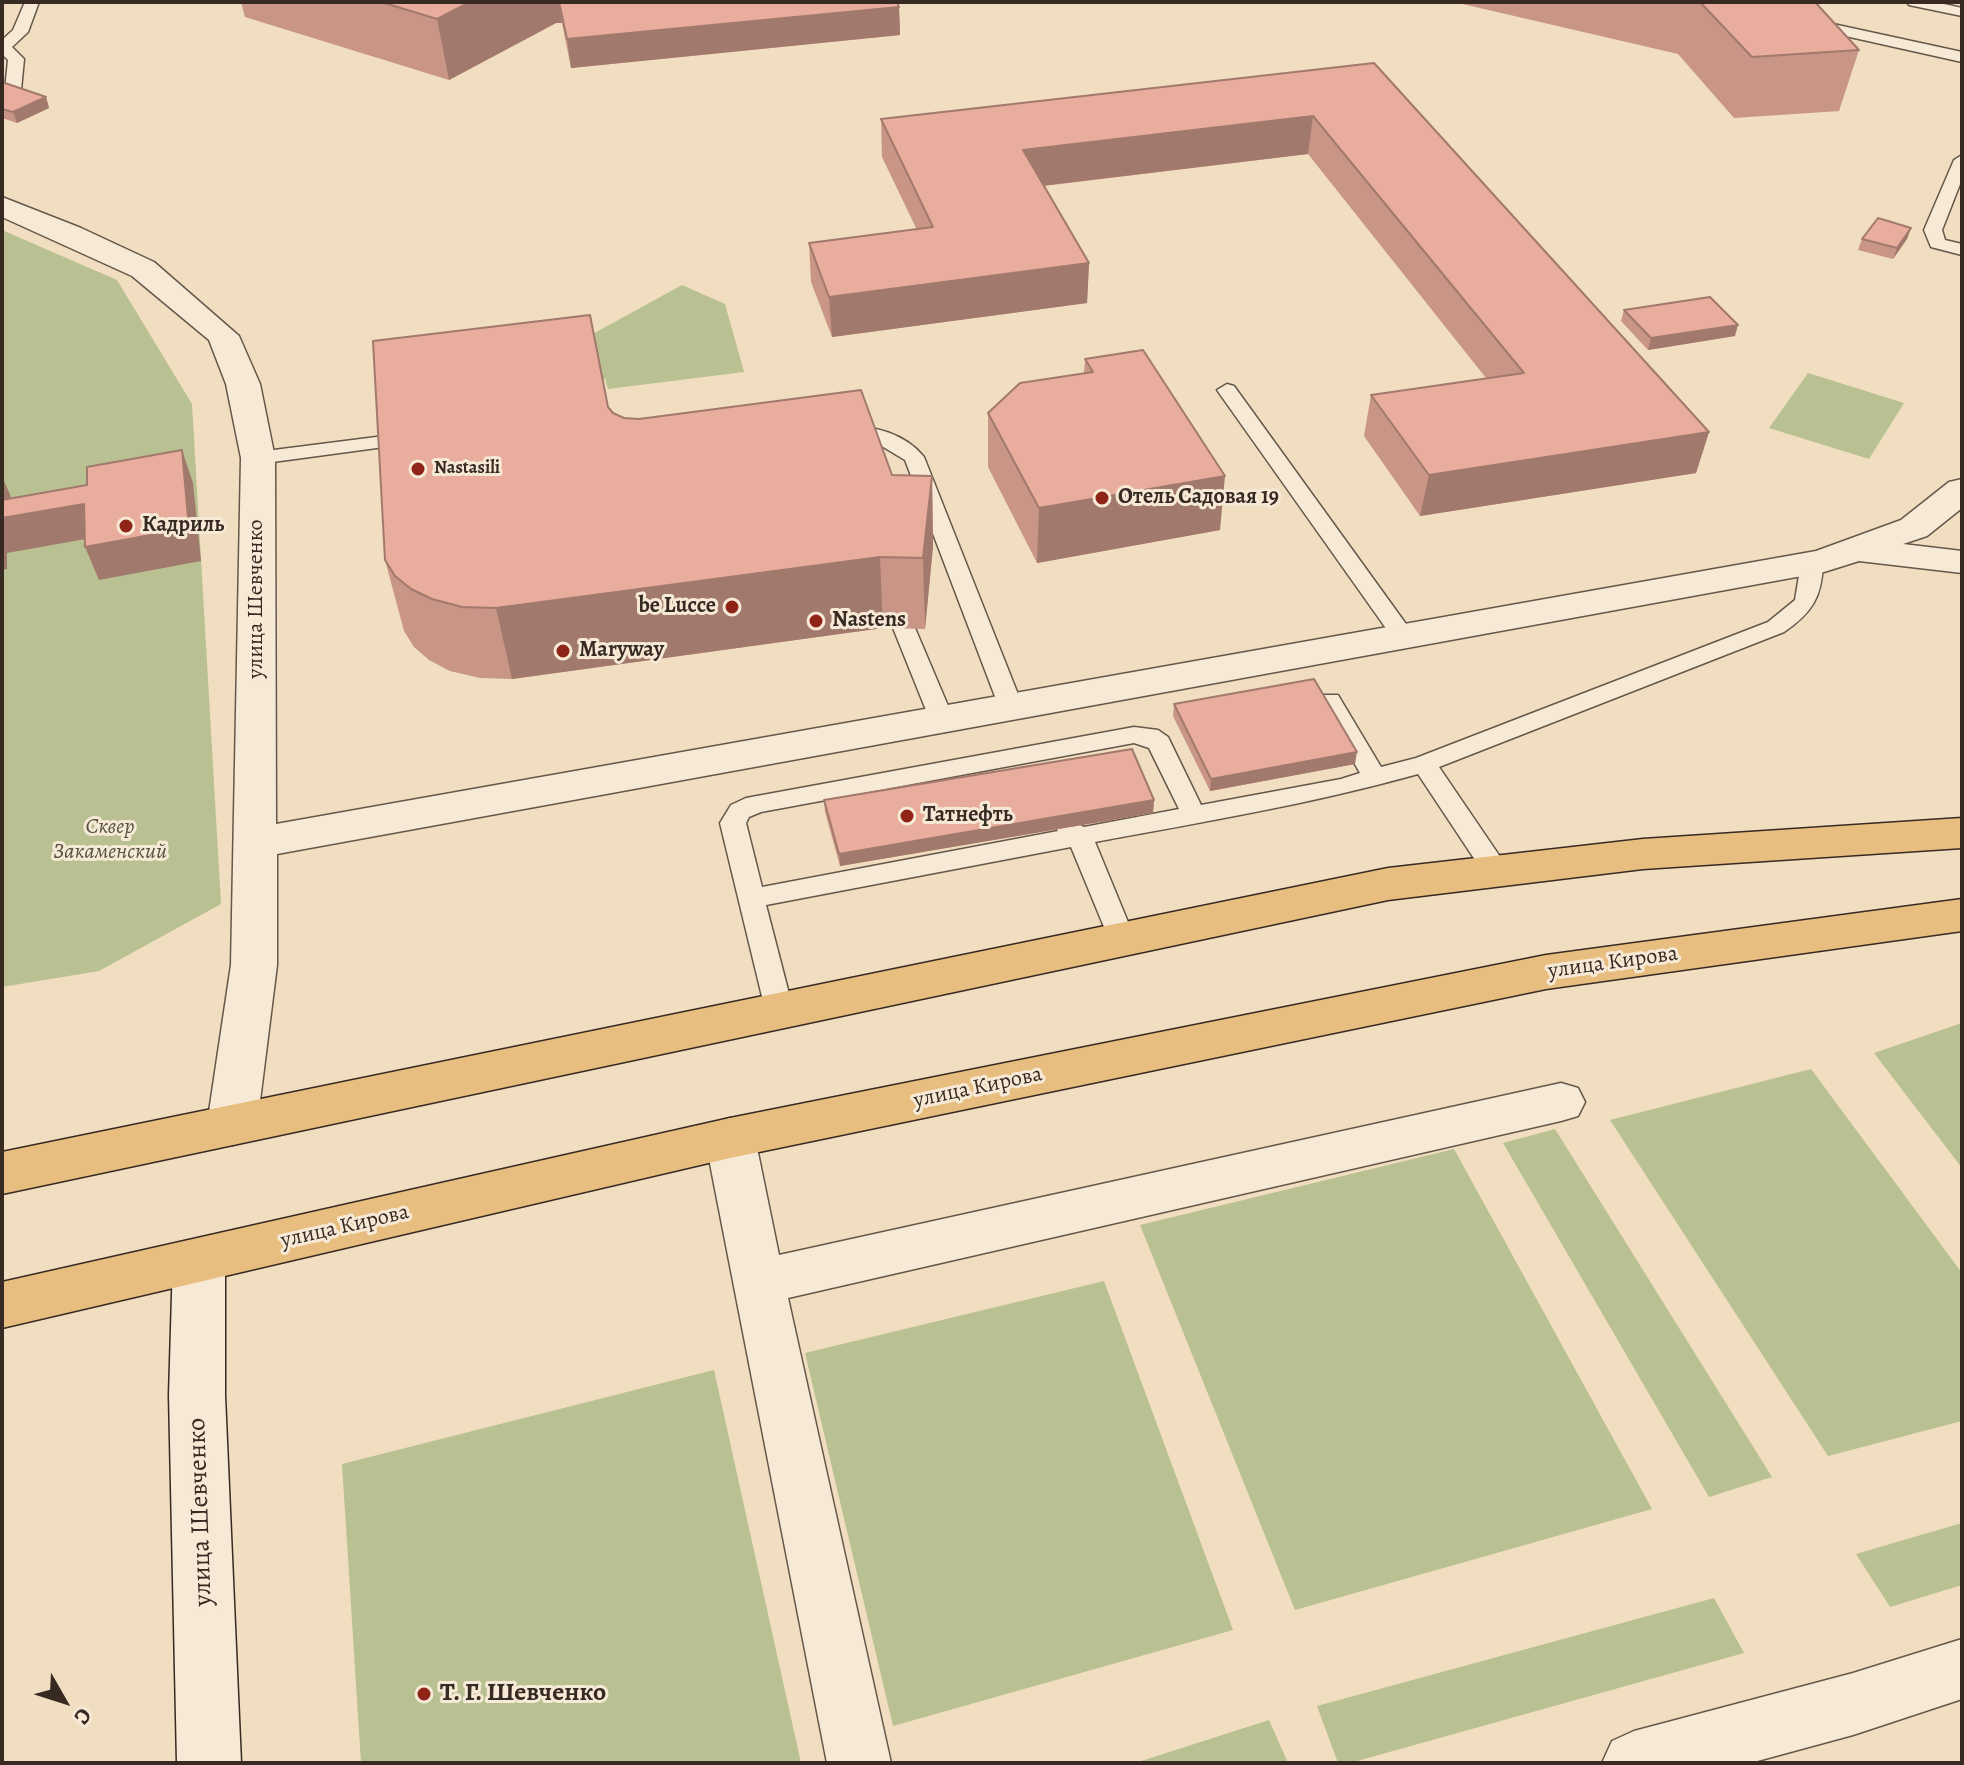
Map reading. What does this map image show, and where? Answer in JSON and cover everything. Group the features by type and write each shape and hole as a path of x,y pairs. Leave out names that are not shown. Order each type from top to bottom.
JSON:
{"main road":[{"path":"2,1173 1388,884 1643,854 1962,833"},
{"name":"улица Кирова","path":"2,1305 730,1138 1546,972 1962,915"}],"street":[{"name":"улица Шевченко","path":"2,206 143,269 223,336 243,384 258,458 254,965 232,1125"},
{"path":"255,843 1812,563 1914,528 1962,490"},
{"path":"1853,550 1962,562"},
{"path":"758,1282 1561,1102"},
{"path":"730,1138 859,1763"},
{"name":"улица Шевченко","path":"199,1261 197,1395 209,1763"},
{"path":"1634,1763 1853,1704 1962,1669"}],"lane":[{"path":"13,90 16,59 2,47 20,32 32,2"},
{"path":"1914,2 1962,12"},
{"path":"1791,20 1962,57"},
{"path":"1962,160 1933,230 1937,243 1962,250"},
{"path":"1227,390 1403,636"},
{"path":"824,434 868,432 884,437 914,457 1011,707"},
{"path":"258,458 392,441"},
{"path":"752,898 1195,817 1375,778 1424,764 1776,627 1803,608 1811,594 1812,563"},
{"path":"904,628 942,720"},
{"path":"1330,700 1375,778"},
{"path":"780,1013 733,823 740,811 755,804 1134,735 1149,736 1159,743 1195,817"},
{"path":"991,761 1013,780"},
{"path":"1424,764 1496,871"},
{"path":"1047,809 1080,837 1122,939"}],"green space":[{"name":"Сквер Закаменский","path":"2,230 117,280 192,404 221,904 99,971 2,987"},
{"path":"682,285 725,304 744,372 608,389 605,379 504,391 518,375"},
{"path":"1808,373 1904,403 1869,459 1769,428"},
{"path":"1962,1023 1962,1168 1874,1053"},
{"path":"1811,1069 1962,1273 1962,1421 1828,1456 1610,1120"},
{"path":"1555,1129 1772,1477 1709,1497 1503,1143"},
{"path":"1454,1149 1652,1509 1295,1610 1140,1225"},
{"path":"1104,1281 1233,1630 893,1726 805,1353"},
{"path":"714,1370 801,1763 361,1763 342,1464"},
{"path":"1962,1523 1962,1585 1890,1607 1856,1554"},
{"path":"1714,1598 1744,1653 1350,1763 1338,1763 1317,1706"},
{"path":"1269,1720 1288,1763 1135,1763"}],"building":[{"path":"381,2 470,2 437,19"},
{"path":"559,2 897,2 899,7 567,39"},
{"path":"1700,2 1815,2 1859,50 1752,57"},
{"path":"1374,63 1709,432 1429,475 1371,395 1524,373 1313,116 1023,150 1089,263 829,297 809,243 933,227 881,119"},
{"path":"2,82 46,97 13,112 2,109"},
{"path":"1878,218 1911,228 1897,248 1862,239"},
{"path":"1710,297 1738,325 1651,338 1624,310"},
{"path":"590,315 608,407 624,418 639,419 861,390 892,475 932,476 923,558 880,557 496,608 462,607 432,599 411,589 395,576 385,560 373,341"},
{"path":"1143,350 1225,476 1039,508 988,413 1020,383 1093,372 1085,359"},
{"path":"182,450 189,528 85,547 84,504 2,518 2,500 87,485 87,467"},
{"path":"1314,679 1357,752 1211,779 1174,704"},
{"path":"1132,749 1154,800 839,854 824,800"}],"place":[{"name":"Nastasili","path":"418,469"},
{"name":"Отель Садовая 19","path":"1102,498"},
{"name":"Кадриль","path":"126,526"},
{"name":"be Lucce","path":"732,607"},
{"name":"Nastens","path":"816,621"},
{"name":"Maryway","path":"563,651"},
{"name":"Татнефть","path":"907,816"},
{"name":"Т. Г. Шевченко","path":"424,1694"}]}
